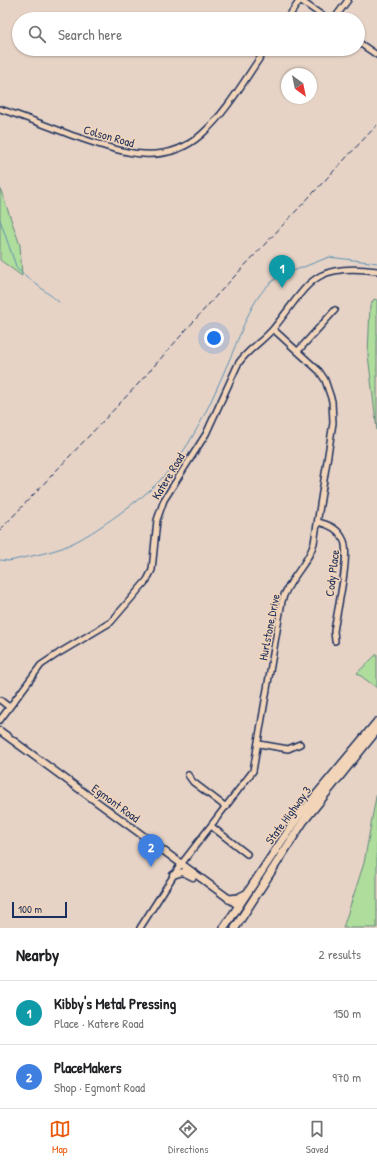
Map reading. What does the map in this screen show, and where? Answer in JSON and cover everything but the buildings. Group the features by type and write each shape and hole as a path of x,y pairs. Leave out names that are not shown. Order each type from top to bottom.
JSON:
{"highway":[{"name":"State Highway 3","path":"224,928 297,818 377,722"},
{"name":"State Highway 3","path":"236,928 312,809 377,730"},
{"path":"230,928 238,914 239,906 246,903 276,858 287,846"},
{"path":"229,899 238,898 248,892"}],"main road":[{"name":"Egmont Road","path":"0,732 239,906"},
{"path":"173,875 186,872 199,881 206,882"}],"street":[{"path":"292,12 300,0 316,12"},
{"path":"339,12 348,0"},
{"path":"365,47 377,56"},
{"name":"Colson Road","path":"0,109 117,151 142,154 167,152 191,142 210,126 261,56"},
{"name":"Katere Road","path":"0,720 41,666 54,656 111,622 123,611 147,580 152,570 157,520 169,490 206,434 241,360 273,328 304,287 318,277 334,271 347,269 377,271"},
{"path":"298,351 335,310"},
{"name":"Hurlstone Drive","path":"140,928 173,875 253,771 259,744 282,601 286,590 312,551 332,434 333,412 329,391 325,380 312,364 273,328"},
{"name":"Cody Place","path":"318,522 326,524 337,530 346,546 334,631 335,641"},
{"path":"0,700 9,707"},
{"path":"259,744 288,749 300,744"},
{"path":"188,774 193,782 226,807"},
{"path":"211,826 247,854"}],"green space":[{"path":"0,188 20,245 22,276 0,260"},
{"path":"374,299 377,300 377,430 368,355 370,306"},
{"path":"377,654 377,688 357,673"},
{"path":"377,791 377,928 343,928 364,863"}],"waterway":[{"path":"0,220 17,269 59,302"},
{"path":"0,560 9,561 42,554 62,548 77,541 119,514 146,493 164,476 177,461 198,428 249,313 261,293 269,284 278,277 329,257 377,263"}],"railway":[{"path":"0,530 139,383 217,295 377,125"}],"place":[{"name":"Kibby's Metal Pressing","path":"282,288"},
{"name":"PlaceMakers","path":"151,867"}]}
